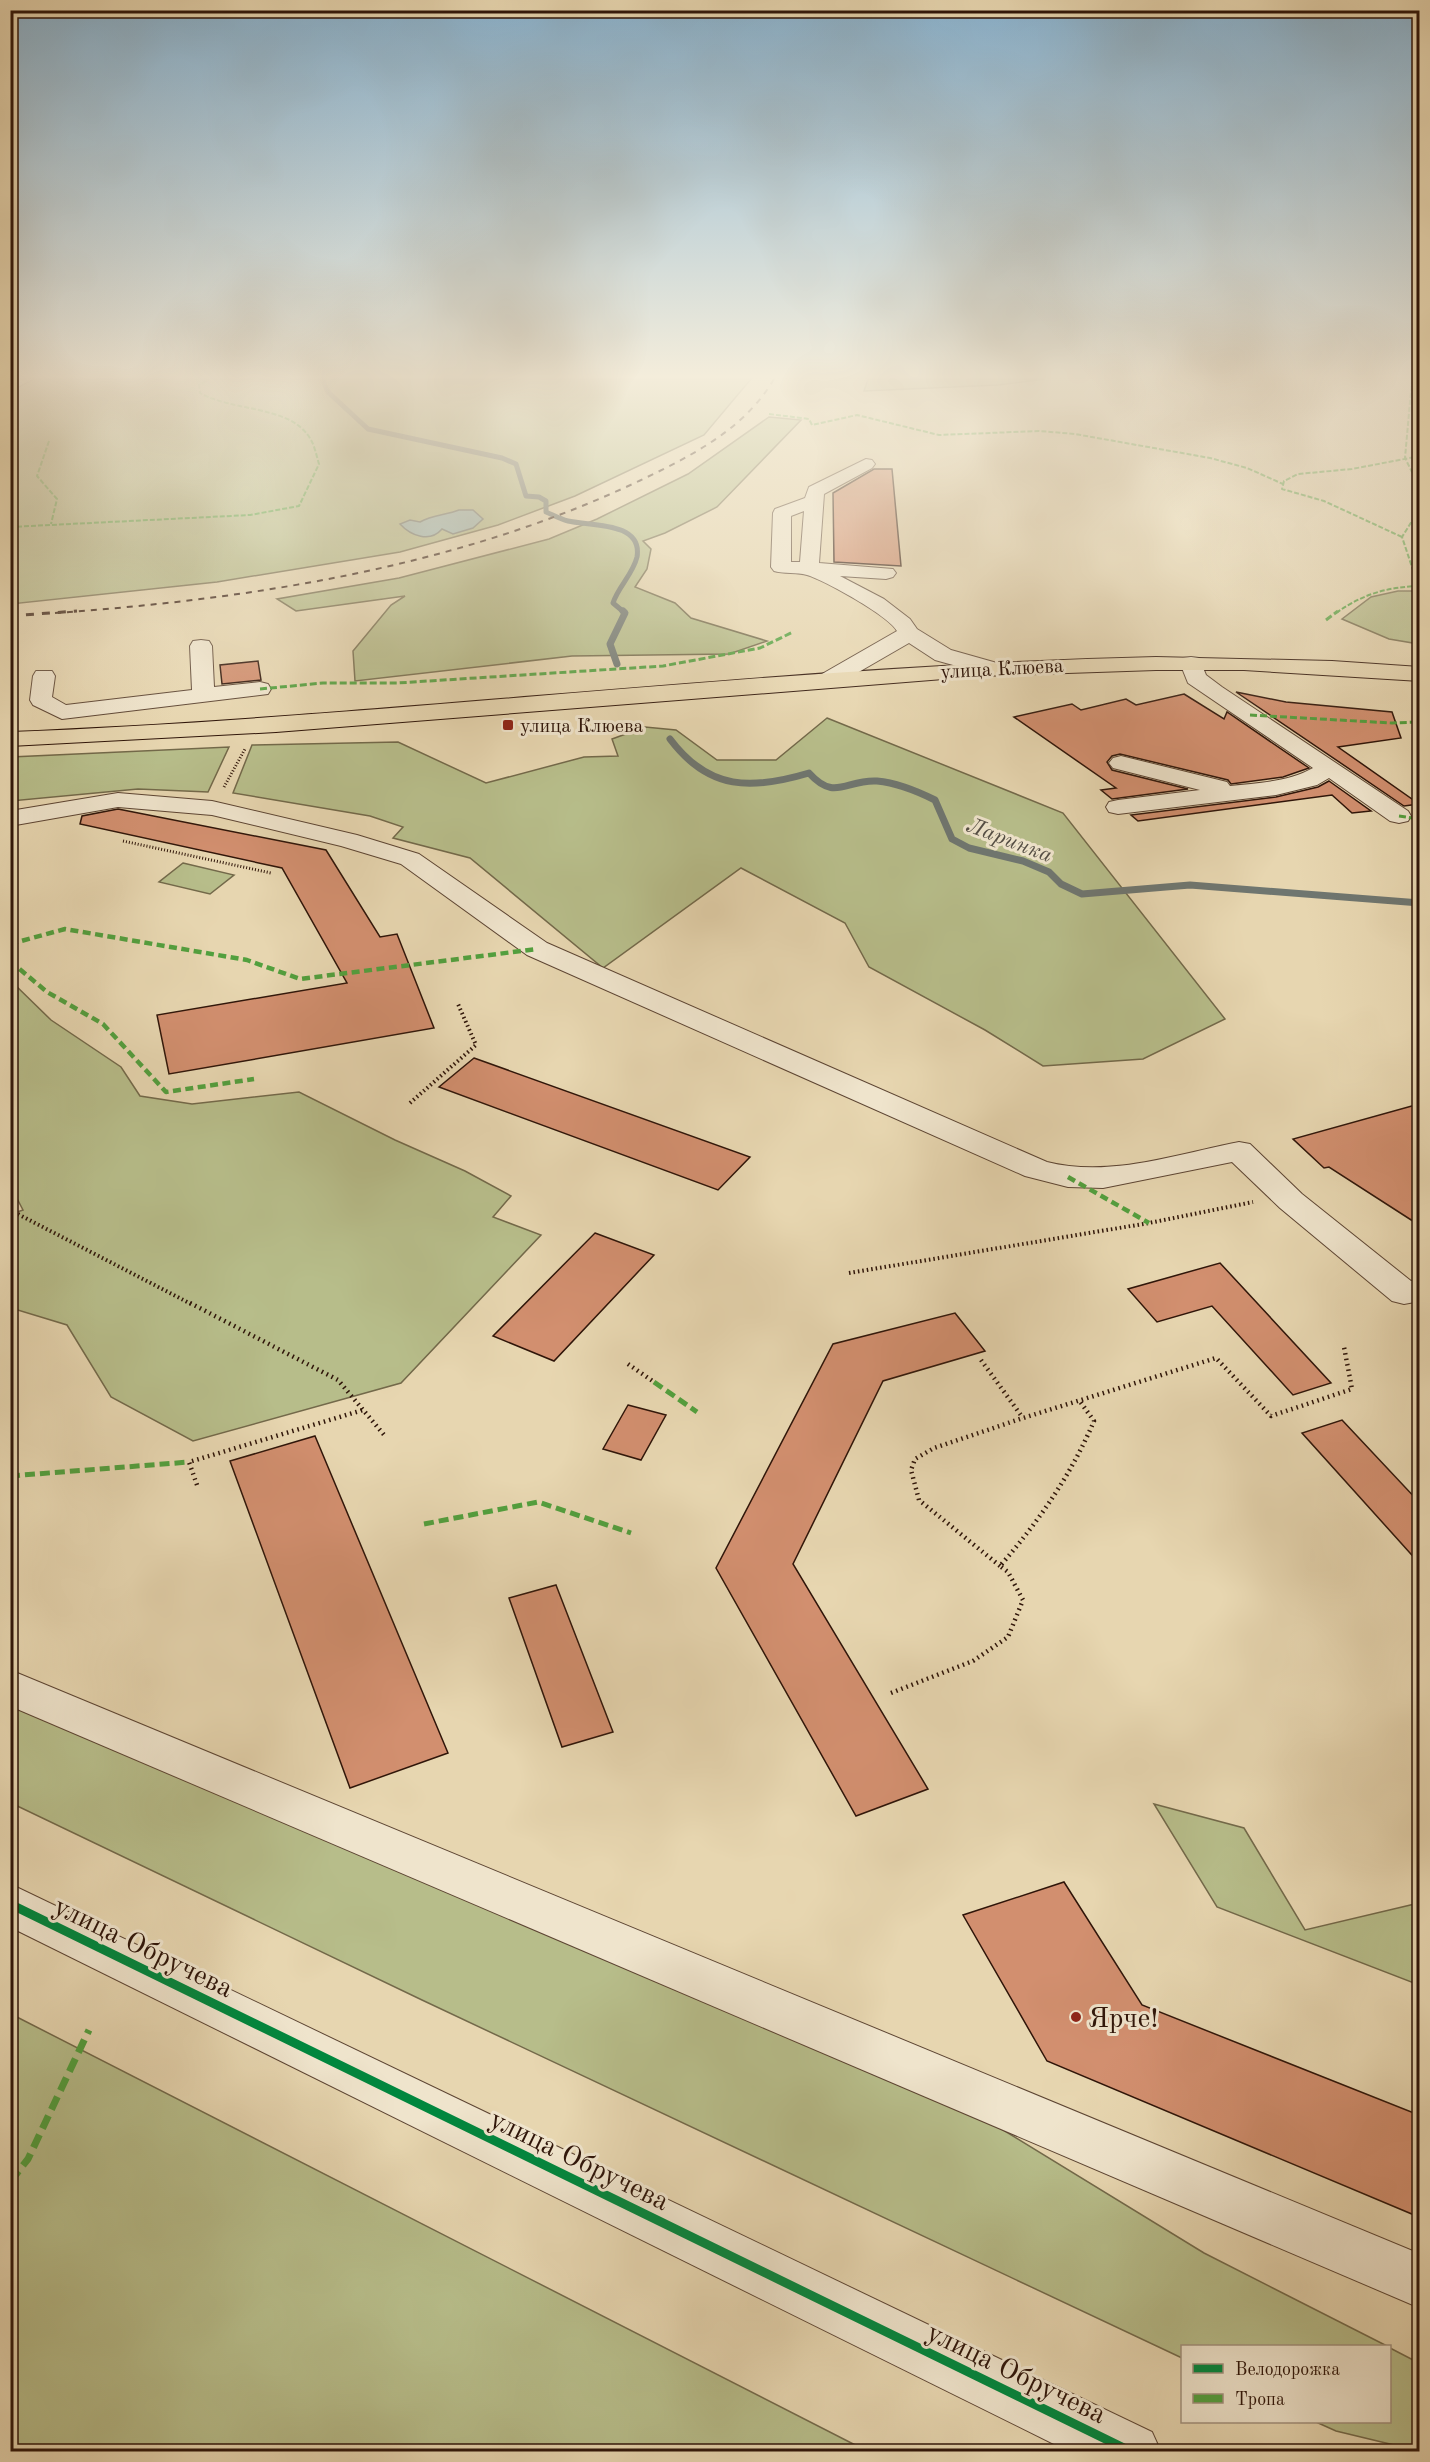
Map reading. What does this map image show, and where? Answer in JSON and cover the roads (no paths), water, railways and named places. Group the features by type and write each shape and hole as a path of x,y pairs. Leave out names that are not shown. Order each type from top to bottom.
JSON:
{"main road":[{"name":"улица Клюева","path":"10,739 406,715 830,679 989,668 1102,663 1191,663 1325,667 1419,674"}],"street":[{"path":"809,568 814,494"},
{"path":"813,502 782,513 781,567 886,573"},
{"path":"809,568 877,603 903,623 908,633 943,655 989,668"},
{"path":"830,679 858,662 890,648 908,633"},
{"path":"201,646 203,695"},
{"path":"1191,663 1196,678 1214,692 1399,816"},
{"path":"44,676 41,700 62,712 260,689"},
{"path":"52,738 62,712"},
{"path":"1121,764 1206,784 1245,790"},
{"path":"1265,766 1298,783"},
{"path":"1118,807 1298,783 1310,780 1330,768"},
{"path":"10,819 118,800 212,808 348,840 410,859 537,949 1036,1168 1068,1177 1103,1178 1239,1151 1285,1196 1404,1293 1419,1290"},
{"path":"10,1687 1419,2281"},
{"name":"улица Обручева","path":"10,1904 1132,2451"}],"water":[{"path":"459,510 473,510 483,519 473,528 453,534 442,529 426,537 415,535 400,524 410,520 420,522"}],"waterway":[{"name":"Ларинка","path":"525,494 546,501 546,512 559,518 613,527 632,537 637,545 637,557 613,603 625,613"},
{"name":"Ларинка","path":"617,664 610,644 625,613"},
{"name":"Ларинка","path":"670,739 700,769 733,782 769,782 809,773 818,782 834,788 877,781 914,791 935,800 952,839 969,848 1023,861 1049,872 1061,884 1082,894 1190,885 1420,903"}],"railway":[{"path":"55,613 204,599 353,574 427,557 499,536 570,511 609,494"},
{"path":"10,616 77,611"}],"place":[{"name":"улица Клюева","path":"508,725"},
{"name":"Ярче!","path":"1076,2017"}]}
